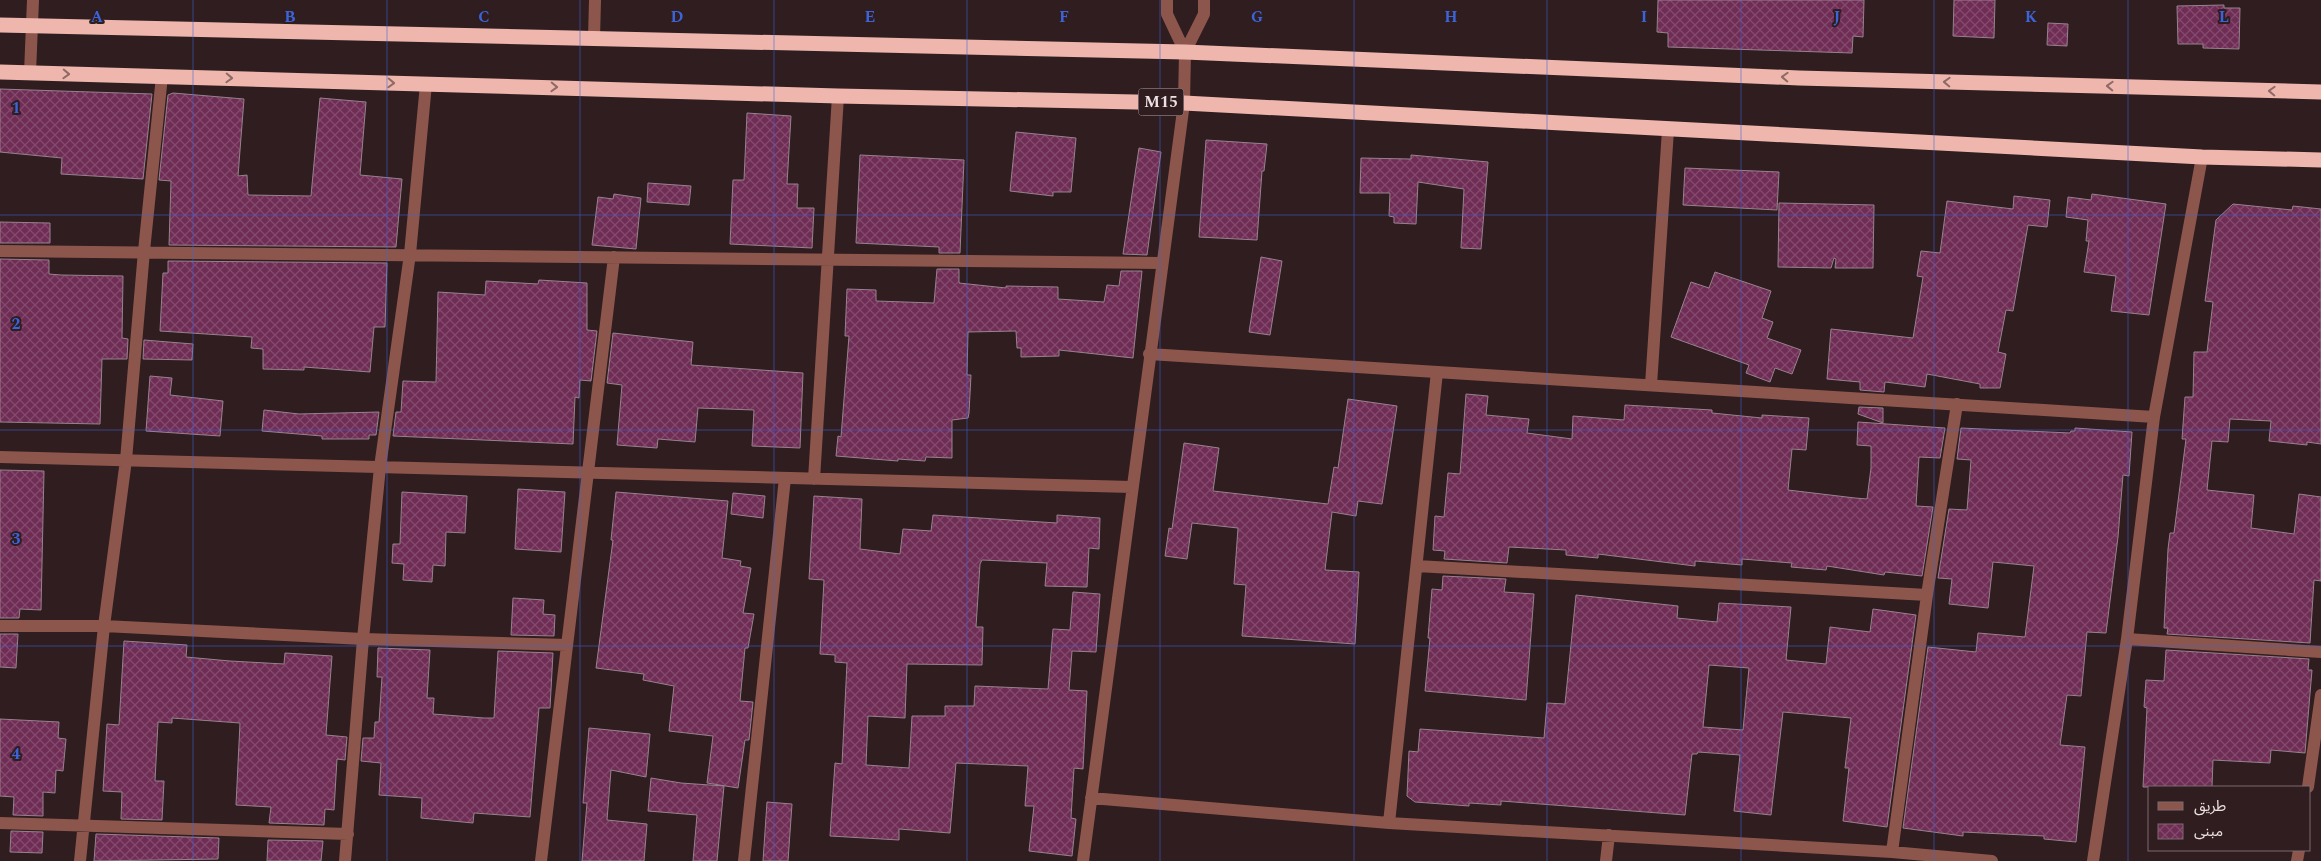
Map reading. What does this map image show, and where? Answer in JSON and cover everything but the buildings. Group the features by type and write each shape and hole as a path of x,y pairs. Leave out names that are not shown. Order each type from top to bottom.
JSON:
{"highway":[{"path":"0,25 1185,52 1809,78 2321,92"},
{"name":"M15","path":"0,72 838,96 1184,103 2202,158 2321,160"}],"street":[{"path":"30,72 33,0"},
{"path":"594,0 594,39"},
{"path":"1167,0 1167,14 1185,52"},
{"path":"1083,861 1149,354 1184,103 1185,52 1204,14 1204,0"},
{"path":"80,861 104,626 126,460 144,251 162,76"},
{"path":"345,861 363,640 380,467 410,254 426,84"},
{"path":"814,479 838,96"},
{"path":"1651,385 1668,130"},
{"path":"2093,861 2127,639 2154,417 2202,158"},
{"path":"0,251 144,251 1161,264"},
{"path":"541,861 614,257"},
{"path":"1149,354 2154,417"},
{"path":"1389,823 1438,372"},
{"path":"1892,852 1927,595 1957,404"},
{"path":"0,457 1132,487"},
{"path":"744,861 785,478"},
{"path":"1417,566 1927,595"},
{"path":"0,626 104,626 363,640 568,644"},
{"path":"2127,639 2321,652"},
{"path":"2308,786 2321,695"},
{"path":"1091,798 1389,823 1892,852 1992,861"},
{"path":"0,823 348,834"},
{"path":"1606,861 1609,836"}]}
